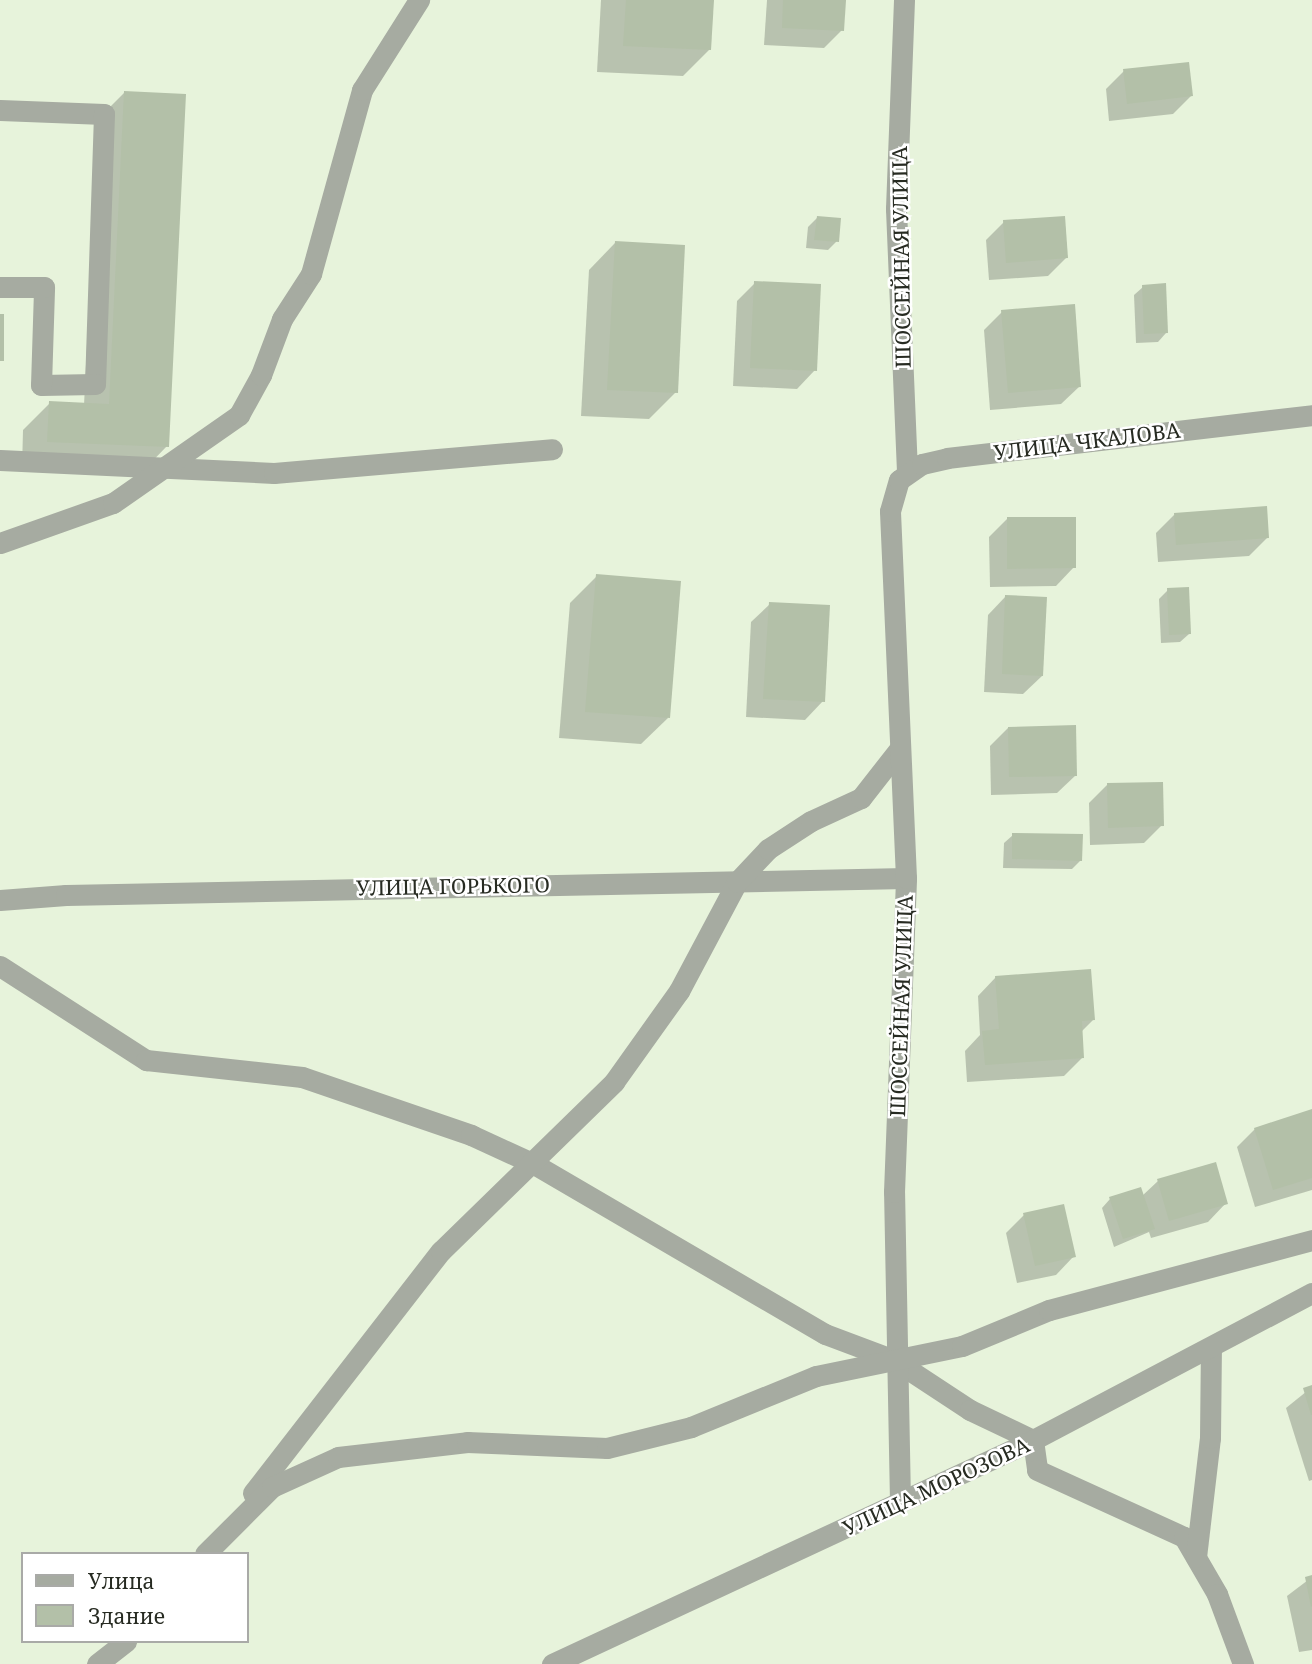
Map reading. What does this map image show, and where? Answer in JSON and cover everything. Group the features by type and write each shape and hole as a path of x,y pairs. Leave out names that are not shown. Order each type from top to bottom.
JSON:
{"street":[{"path":"0,543 113,503 239,415 282,319 311,274 362,90 419,0"},
{"name":"ШОССЕЙНАЯ УЛИЦА","path":"900,1501 894,1360 894,1192 906,878 890,511 899,480 907,472 896,209 904,0"},
{"path":"0,110 104,114 94,384 41,385 44,287 0,287"},
{"name":"УЛИЦА ЧКАЛОВА","path":"907,472 947,457 1312,415"},
{"path":"0,460 158,470 274,473 552,449"},
{"path":"210,1548 441,1251 489,1199 534,1164 628,1062 679,991 737,883 768,849 811,821 861,798 900,748"},
{"name":"УЛИЦА ГОРЬКОГО","path":"0,900 94,894 906,878"},
{"path":"0,966 146,1060 302,1077 471,1135 534,1164 825,1334 894,1360 970,1410 1033,1440 1037,1470 1184,1537 1217,1594 1243,1664"},
{"path":"210,1548 272,1487 338,1457 467,1442 607,1448 691,1427 816,1376 962,1346 1049,1310 1312,1240"},
{"name":"УЛИЦА МОРОЗОВА","path":"552,1664 1033,1440 1211,1349 1312,1293"},
{"path":"1196,1557 1210,1438 1211,1349"},
{"path":"97,1664 123,1643"}],"building":[{"path":"626,0 714,0 711,50 623,46"},
{"path":"783,0 846,0 844,31 782,28"},
{"path":"1189,62 1193,96 1127,104 1123,69"},
{"path":"124,91 186,94 169,447 47,442 49,401 109,404"},
{"path":"817,216 841,218 839,242 814,240"},
{"path":"1065,216 1068,258 1006,263 1003,220"},
{"path":"615,241 685,245 678,393 607,390"},
{"path":"754,281 821,284 817,371 750,368"},
{"path":"1166,283 1168,333 1144,334 1142,285"},
{"path":"1075,304 1081,387 1008,393 1001,310"},
{"path":"0,314 4,314 4,361 0,361"},
{"path":"1267,506 1269,538 1176,545 1174,513"},
{"path":"1007,517 1076,517 1076,568 1007,569"},
{"path":"596,574 681,581 670,718 585,712"},
{"path":"1189,587 1191,634 1169,635 1167,588"},
{"path":"1005,595 1047,597 1043,676 1002,674"},
{"path":"769,602 830,605 825,702 763,699"},
{"path":"1076,725 1077,776 1009,777 1008,727"},
{"path":"1163,782 1164,826 1108,828 1107,783"},
{"path":"1012,833 1083,834 1082,861 1012,859"},
{"path":"1091,969 1095,1020 1082,1021 1084,1058 985,1065 982,1031 999,1029 995,976"},
{"path":"1312,1109 1312,1178 1273,1190 1254,1128"},
{"path":"1216,1162 1228,1204 1169,1221 1157,1179"},
{"path":"1141,1187 1155,1229 1123,1239 1109,1197"},
{"path":"1064,1204 1076,1257 1035,1266 1023,1213"},
{"path":"1312,1385 1312,1415 1311,1415 1303,1388"},
{"path":"1312,1575 1312,1606 1311,1607 1305,1577"}]}
